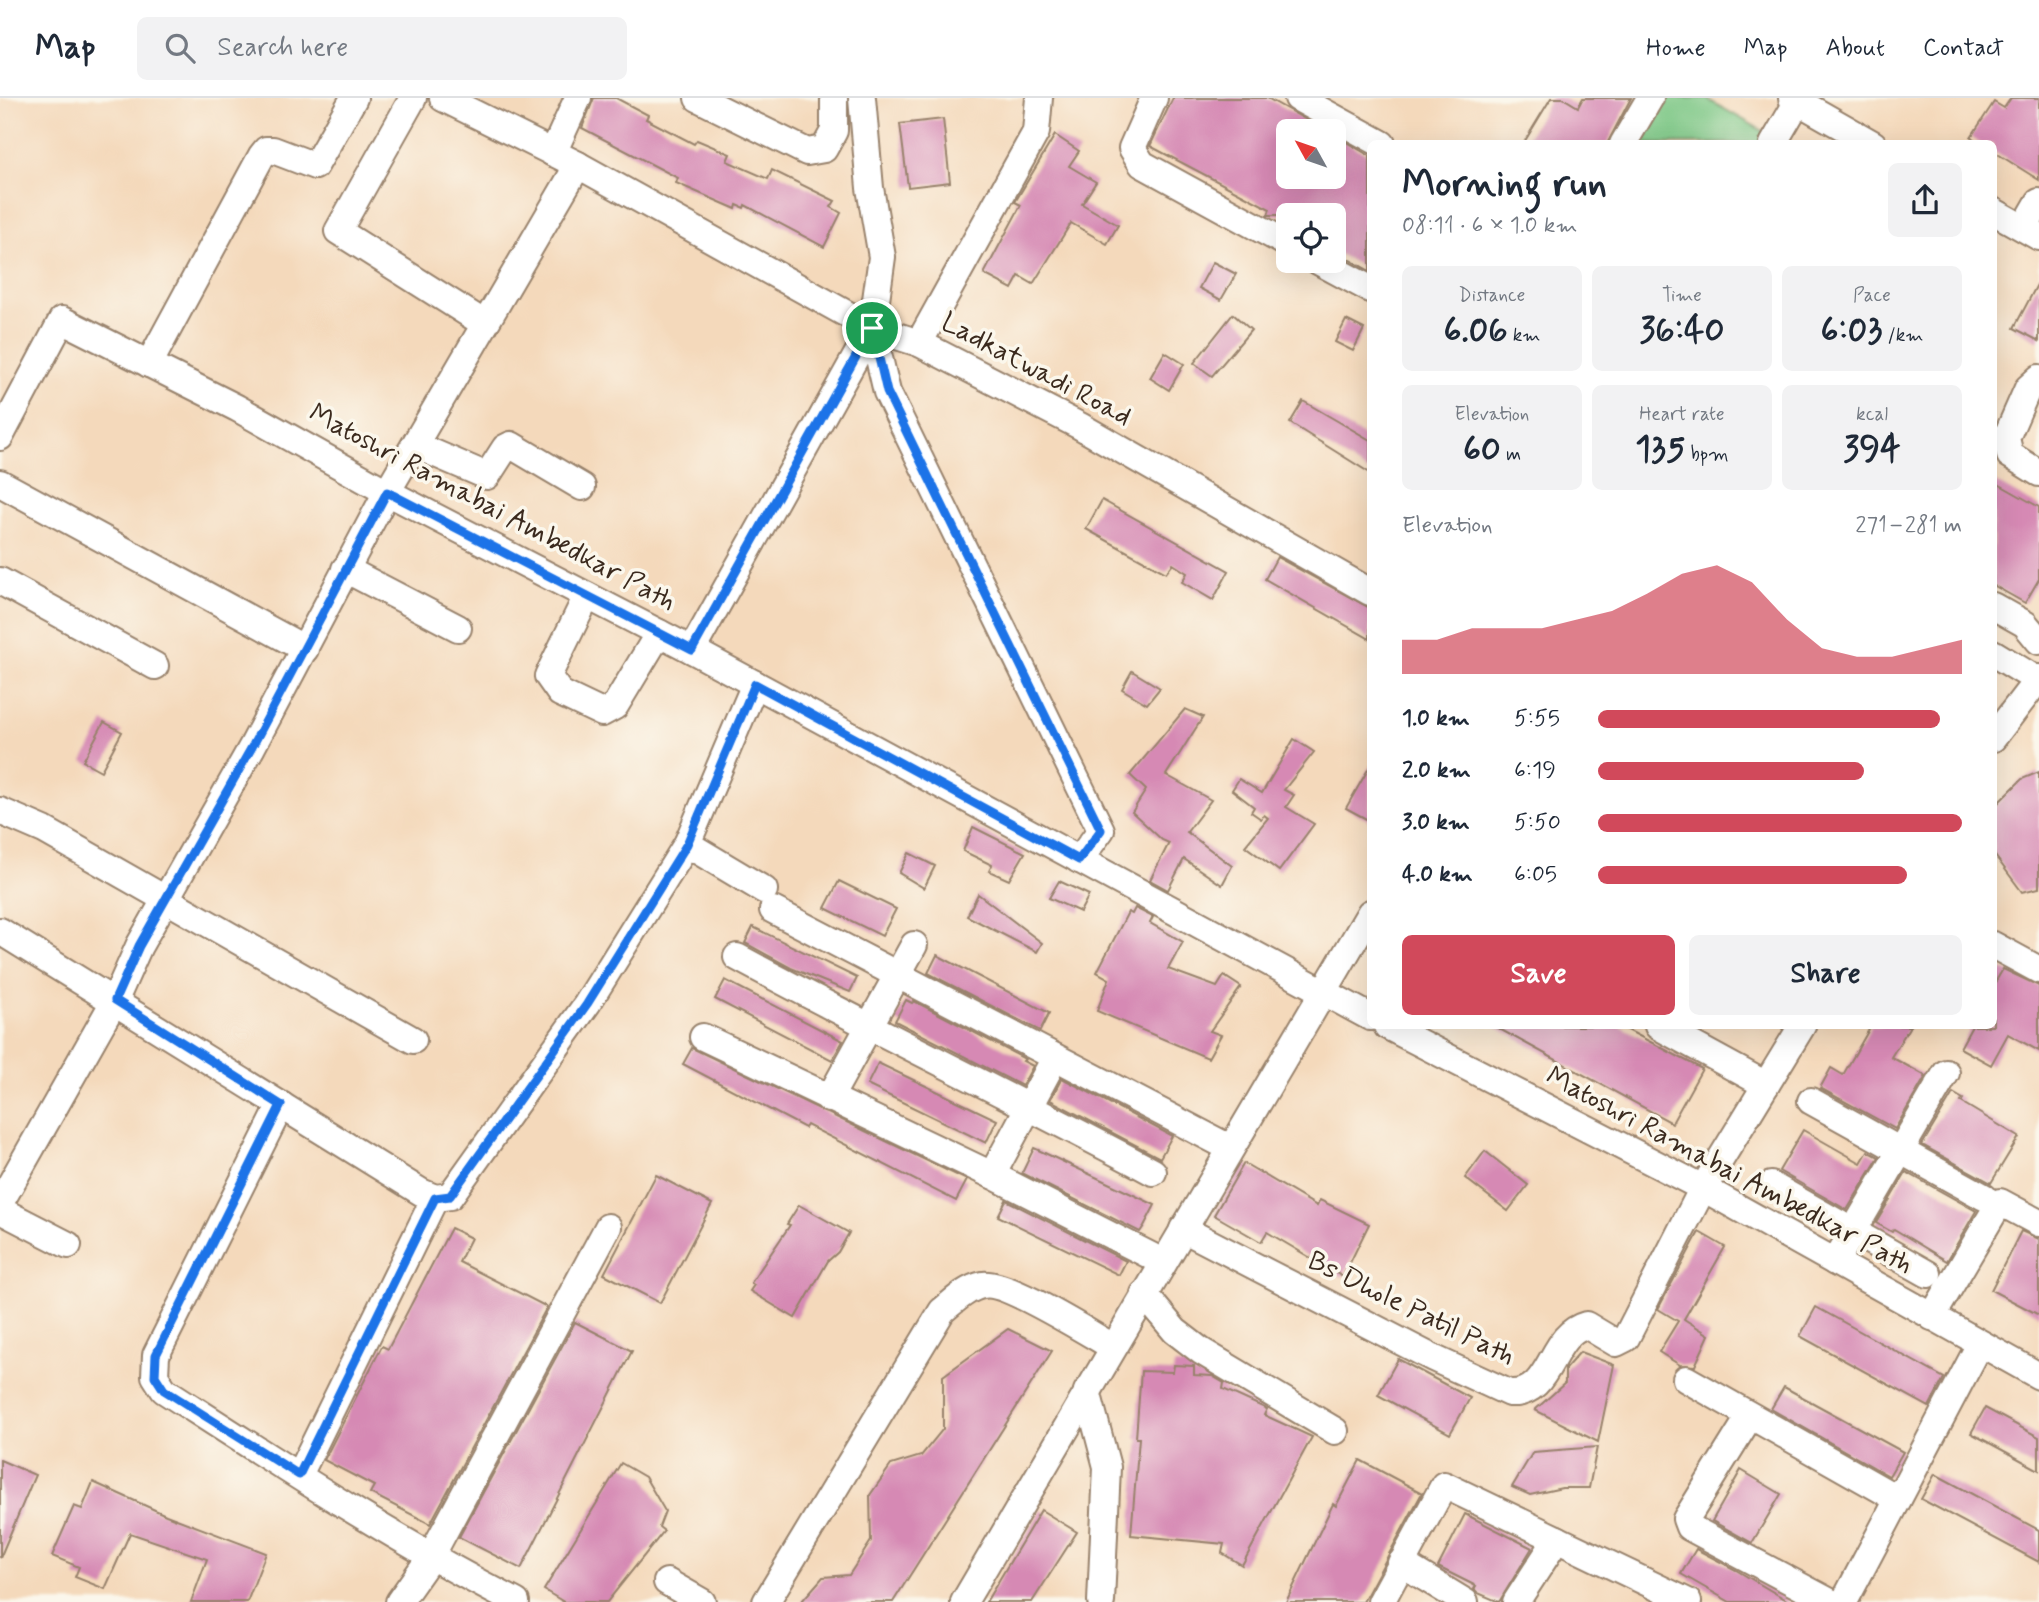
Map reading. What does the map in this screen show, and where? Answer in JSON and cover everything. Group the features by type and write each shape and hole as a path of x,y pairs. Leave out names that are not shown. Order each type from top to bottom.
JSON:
{"street":[{"path":"149,364 262,155 266,150 273,150 315,166 354,98"},
{"path":"413,98 338,231 485,324"},
{"name":"Ladkatwadi Road","path":"443,98 578,165 872,328 919,343 1080,426 1367,590"},
{"path":"553,153 579,98"},
{"path":"698,98 807,152 824,149 834,131 834,98"},
{"path":"692,650 872,328 882,257 870,188 862,98"},
{"path":"919,343 1036,132 1039,98"},
{"path":"1154,98 1132,148 1142,164 1276,237"},
{"path":"1298,98 1375,140"},
{"path":"1625,140 1650,98"},
{"path":"1775,140 1795,100 1866,140"},
{"path":"0,1203 115,1000 139,946 167,901 187,859 305,649 387,492 578,165"},
{"path":"1997,213 2031,232 2039,202"},
{"path":"1340,273 1367,287"},
{"name":"Matoshri Ramabai Ambedkar Path","path":"0,437 62,320 237,408 387,492 692,650 1367,1015"},
{"path":"872,328 887,392 1101,830 1079,860"},
{"path":"2039,378 2028,388 2006,438 2010,455 2039,473"},
{"path":"415,445 486,476 505,447 511,445 582,487"},
{"path":"0,483 305,649"},
{"path":"345,569 458,628"},
{"path":"0,581 155,666"},
{"path":"587,596 548,676 560,693 602,713 608,712 615,706 659,633"},
{"path":"1997,608 2025,624 2039,641"},
{"path":"1997,655 2038,679 1997,733"},
{"path":"0,932 435,1198 450,1196 502,1127 587,1004 687,844 755,684"},
{"path":"0,811 44,830 414,1041"},
{"path":"687,844 768,900 898,976 1230,1149"},
{"path":"964,1602 1367,918"},
{"path":"829,1099 914,945"},
{"path":"1997,947 2039,970"},
{"path":"737,957 870,1029 1029,1106 1153,1172"},
{"name":"Matoshri Ramabai Ambedkar Path","path":"1393,1029 1703,1188 2039,1376"},
{"path":"1663,1029 1766,1085"},
{"path":"1703,1188 1800,1029"},
{"path":"703,1037 992,1175 1163,1262"},
{"path":"992,1175 1055,1058"},
{"path":"1835,1262 1946,1073"},
{"path":"1811,1101 1984,1197"},
{"path":"281,1105 156,1355 155,1376 164,1390 430,1558 516,1602"},
{"path":"1772,1185 1928,1274"},
{"name":"Bs Dhole Patil Path","path":"1183,1228 1433,1358 1509,1393 1520,1394 1539,1382 1562,1339 1573,1329 1586,1325 1616,1343 1626,1338 1703,1188"},
{"path":"299,1475 435,1198"},
{"path":"1932,1317 2000,1202 2039,1223"},
{"path":"0,1210 68,1245"},
{"path":"399,1602 430,1558 608,1227"},
{"path":"766,1602 942,1311 968,1291 985,1284 1015,1292 1113,1347"},
{"path":"1144,1294 1175,1331 1201,1351 1335,1431"},
{"path":"1844,1602 1980,1344"},
{"path":"1686,1379 1898,1499"},
{"path":"1087,1391 1107,1467 1101,1602"},
{"path":"1749,1416 1686,1520 1689,1527 1830,1602"},
{"path":"1381,1602 1444,1485 1557,1539 1651,1594 1688,1602"},
{"path":"1516,1602 1557,1539"},
{"path":"1401,1563 1465,1602"},
{"path":"667,1582 702,1602"}],"green space":[{"path":"1663,98 1705,98 1779,140 1639,140"}],"building":[{"path":"594,98 616,98 648,115 646,119 694,144 697,140 730,154 727,161 768,179 772,170 835,201 831,207 841,213 824,247 745,205 744,208 737,205 736,209 676,183 678,178 582,128"},
{"path":"1173,98 1267,98 1305,119 1276,119 1276,189 1346,189 1346,142 1367,154 1367,269 1346,258 1346,203 1276,203 1276,215 1268,215 1270,209 1150,146"},
{"path":"1551,98 1563,98 1578,107 1583,98 1631,98 1609,140 1525,140"},
{"path":"2011,98 2039,98 2039,180 1997,154 1997,140 1975,140 1971,137 1994,102 2004,108"},
{"path":"943,119 950,182 908,187 900,124"},
{"path":"1055,135 1079,151 1069,166 1096,182 1082,204 1118,225 1107,244 1071,223 1033,284 1019,276 1012,289 984,274 1021,205 1015,202"},
{"path":"1213,262 1236,274 1221,300 1199,288"},
{"path":"2039,281 2039,341 2014,328"},
{"path":"1233,314 1251,330 1212,376 1194,363"},
{"path":"1346,320 1364,329 1353,351 1335,342"},
{"path":"1165,352 1184,364 1169,390 1150,378"},
{"path":"1303,401 1367,438 1367,471 1290,423"},
{"path":"1997,483 2039,507 2039,579 2025,603 1997,587"},
{"path":"1102,500 1229,571 1213,600 1182,582 1187,573 1173,564 1166,573 1086,529"},
{"path":"1277,557 1367,606 1367,637 1265,579"},
{"path":"1132,671 1160,688 1147,704 1122,689"},
{"path":"1185,709 1203,717 1166,775 1211,800 1187,832 1232,866 1222,885 1184,859 1168,890 1150,880 1169,843 1162,840 1132,812 1146,790 1130,775"},
{"path":"104,722 122,732 101,771 83,761"},
{"path":"1294,739 1314,752 1284,790 1294,795 1286,807 1314,824 1279,871 1245,846 1268,818 1264,815 1261,819 1251,812 1254,807 1232,790 1239,779 1262,793"},
{"path":"1367,771 1367,819 1346,808"},
{"path":"2039,772 2039,888 2022,892 1997,858 1997,804 2022,779"},
{"path":"973,827 1025,853 1009,880 989,871 992,865 963,851"},
{"path":"909,853 935,866 924,888 899,873"},
{"path":"839,881 896,909 882,936 825,908"},
{"path":"1059,881 1089,895 1080,912 1049,898"},
{"path":"978,894 1042,943 1037,952 967,916"},
{"path":"1135,908 1153,917 1150,923 1183,942 1168,969 1217,987 1224,976 1241,987 1210,1031 1221,1035 1208,1058 1097,1011 1109,979 1097,972 1128,912 1132,914"},
{"path":"753,927 857,978 850,992 791,968 745,943"},
{"path":"937,955 1049,1013 1040,1031 928,973"},
{"path":"2003,969 2039,986 2039,1051 2008,1034 1991,1065 1960,1048 1970,1029 1997,1029 1997,979"},
{"path":"725,980 843,1041 832,1060 715,999"},
{"path":"906,1000 912,1003 914,1001 1025,1059 1023,1061 1033,1066 1022,1086 895,1021"},
{"path":"1500,1029 1626,1029 1702,1069 1672,1123"},
{"path":"1869,1029 1908,1029 1891,1057 1926,1076 1895,1129 1820,1088 1831,1068 1843,1075"},
{"path":"692,1048 967,1180 956,1201 807,1125 805,1128 683,1064"},
{"path":"878,1063 997,1120 986,1143 867,1085"},
{"path":"1062,1078 1172,1136 1160,1158 1050,1100"},
{"path":"1953,1093 1963,1099 1961,1102 2019,1137 1991,1183 1922,1145"},
{"path":"1803,1130 1861,1163 1868,1151 1879,1157 1847,1210 1779,1171"},
{"path":"1034,1148 1155,1205 1140,1232 1022,1173"},
{"path":"1485,1151 1528,1185 1508,1211 1465,1178"},
{"path":"1244,1163 1317,1206 1320,1200 1369,1224 1343,1277 1267,1232 1261,1242 1214,1215"},
{"path":"1906,1172 1976,1211 1947,1261 1894,1229 1892,1232 1876,1223"},
{"path":"656,1175 712,1204 660,1303 604,1274"},
{"path":"1006,1200 1126,1261 1119,1275 998,1216"},
{"path":"799,1205 849,1233 838,1252 828,1261 795,1318 750,1291 754,1285 751,1283 790,1225 787,1224"},
{"path":"451,1228 471,1238 459,1262 547,1307 430,1524 370,1493 374,1486 324,1460 382,1346 388,1349"},
{"path":"2021,1231 2039,1239 2039,1315 1991,1290"},
{"path":"1699,1232 1725,1247 1684,1319 1709,1335 1695,1366 1680,1365 1659,1352 1678,1321 1658,1309"},
{"path":"1816,1307 1944,1378 1929,1407 1800,1336"},
{"path":"575,1322 632,1351 521,1569 459,1537"},
{"path":"1008,1329 1052,1351 893,1602 801,1602 823,1577 849,1575 871,1541 870,1495 891,1465 921,1456 943,1429 943,1376"},
{"path":"1580,1352 1614,1365 1598,1442 1535,1410 1565,1383 1565,1369"},
{"path":"1398,1359 1470,1398 1450,1434 1378,1395"},
{"path":"1174,1365 1194,1366 1194,1375 1212,1376 1224,1383 1223,1389 1267,1409 1264,1415 1312,1437 1242,1565 1222,1553 1224,1544 1131,1535 1141,1371 1173,1372"},
{"path":"1784,1387 1903,1452 1889,1476 1771,1409"},
{"path":"1985,1408 2039,1437 2039,1470 1971,1433"},
{"path":"1597,1447 1589,1488 1562,1488 1530,1495 1512,1487 1533,1452"},
{"path":"0,1460 35,1475 0,1558"},
{"path":"1360,1460 1422,1493 1363,1602 1286,1602 1333,1504 1336,1506"},
{"path":"621,1463 645,1477 665,1511 659,1527 664,1531 607,1602 564,1602 544,1590"},
{"path":"1741,1470 1781,1494 1752,1543 1712,1521"},
{"path":"1935,1474 2039,1530 2039,1562 1921,1499"},
{"path":"93,1482 166,1515 266,1553 247,1602 191,1602 207,1559 130,1533 105,1589 75,1577 79,1567 52,1556 74,1506 82,1509"},
{"path":"1041,1510 1077,1532 1032,1602 986,1602"},
{"path":"1465,1514 1532,1548 1499,1602 1478,1593 1474,1589 1476,1586 1438,1567"},
{"path":"1696,1549 1790,1602 1730,1602 1681,1574"}],"route":[{"path":"872,328 887,392 1101,830 1079,860 755,684 687,844 587,1004 502,1127 450,1196 435,1198 354,1369 299,1475 164,1390 155,1376 156,1355 281,1105 115,1000 139,946 167,901 187,859 252,747 387,492 692,650 872,328"}]}
